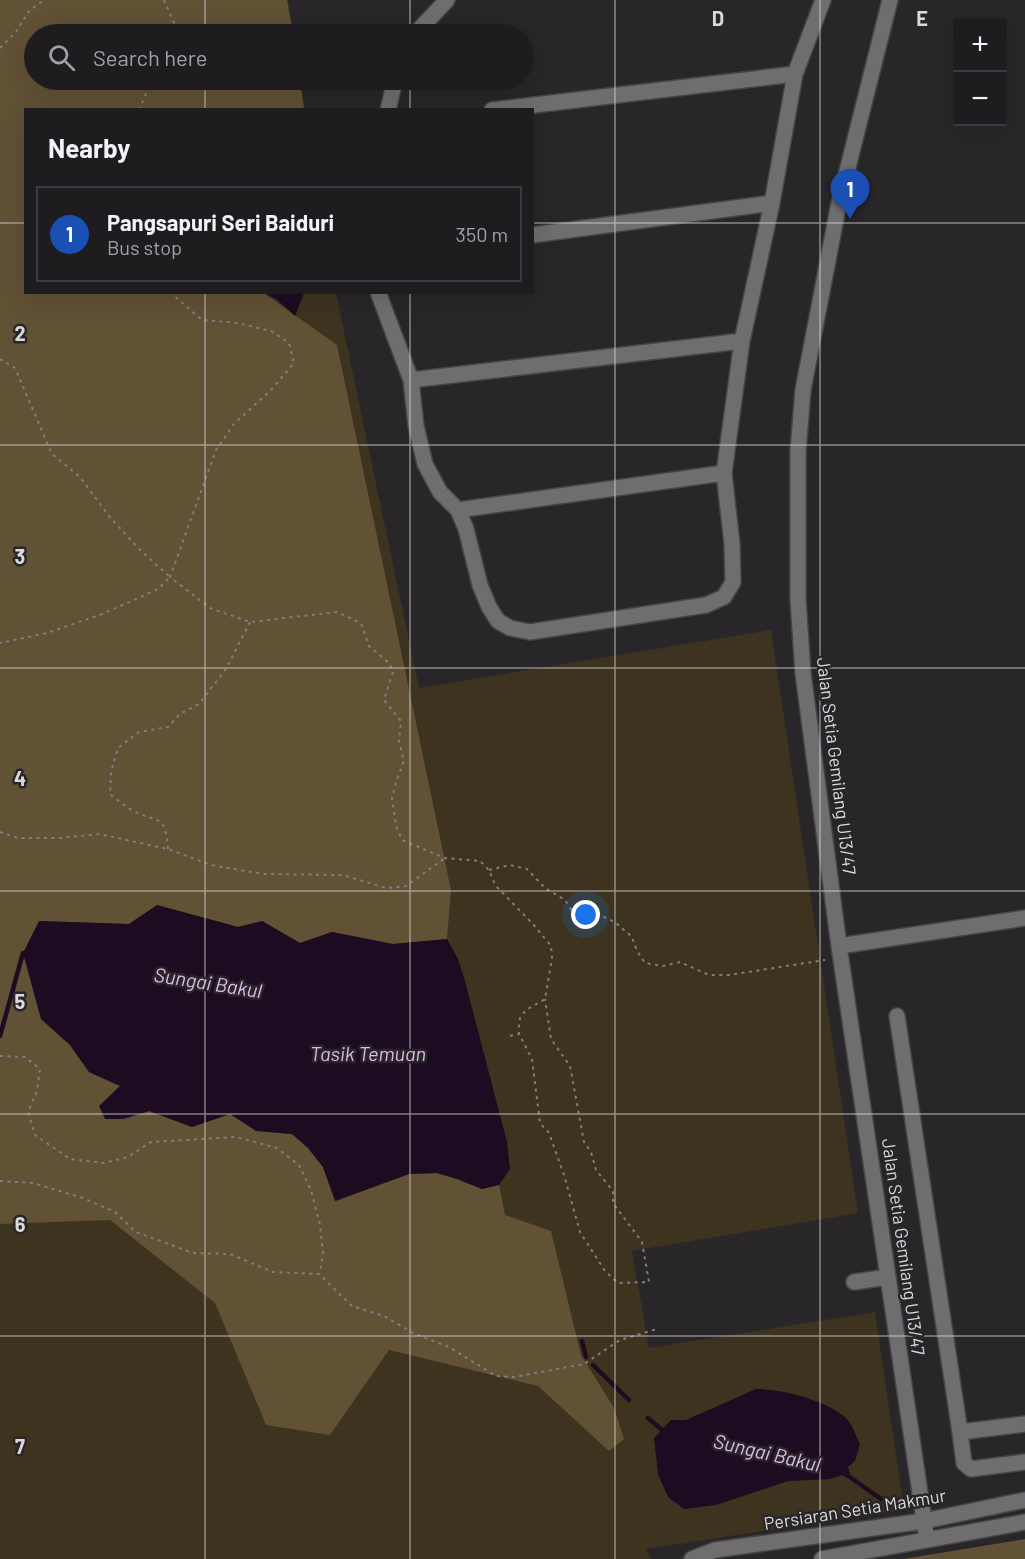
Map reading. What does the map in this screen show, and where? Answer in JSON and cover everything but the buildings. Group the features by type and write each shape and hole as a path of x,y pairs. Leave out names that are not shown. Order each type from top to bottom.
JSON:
{"street":[{"path":"424,24 447,0"},
{"path":"379,294 411,380 416,426 425,464 440,492 458,510 466,529 480,585 498,621 510,628 530,632 706,605 724,597 733,582 732,544 724,473 742,341 772,203 795,74 823,0"},
{"name":"Jalan Setia Gemilang U13/47","path":"890,0 839,203 803,390 798,451 798,577 803,673 840,952 927,1540"},
{"path":"509,108 795,74"},
{"path":"388,108 392,90"},
{"path":"534,235 772,203"},
{"path":"411,380 742,341"},
{"path":"458,510 724,473"},
{"path":"840,952 1025,918"},
{"path":"897,1016 964,1463 971,1469 1025,1462"},
{"path":"854,1282 888,1277"},
{"path":"960,1432 1025,1424"},
{"name":"Persiaran Setia Makmur","path":"692,1559 715,1550 924,1521 1025,1500"},
{"path":"822,1559 1025,1522"}],"path":[{"path":"0,48 16,32 28,12 45,0"},
{"path":"164,0 174,24"},
{"path":"141,108 148,90"},
{"path":"0,643 47,633 105,613 158,589 170,577 216,450 234,424 271,390 294,363 289,343 271,331 238,323 202,320 172,294"},
{"path":"0,359 15,368 52,454 80,477 109,516 139,549 210,608 250,622 337,612 361,623 369,646 389,663 393,672 384,700 401,721 399,741 404,761 393,798 396,826 402,840 445,858 480,861 489,870 495,885 551,946 552,958 545,999 551,1039 570,1066 584,1142 591,1152 596,1170 613,1191 613,1203 642,1242 649,1282 618,1283 605,1271 580,1232 549,1134 540,1123 532,1059 519,1034 520,1018 526,1010 545,999"},
{"path":"168,849 166,831 158,819 134,811 110,794 111,772 118,748 139,732 168,727 180,714 199,704 226,669 250,622"},
{"path":"0,832 18,838 59,838 99,834 168,849 211,866 263,874 343,875 386,888 406,886 445,858"},
{"path":"489,870 510,865 527,869 545,888 565,900 572,911 580,916 597,914 615,922 632,937 645,963 663,966 680,962 709,975 729,975 840,952"},
{"path":"510,1036 519,1034"},
{"path":"0,1056 25,1057 40,1069 37,1091 28,1112 35,1135 70,1159 104,1163 128,1157 151,1142 236,1137 277,1148 299,1165 311,1190 320,1225 323,1253 319,1274"},
{"path":"0,1180 33,1183 83,1198 115,1212 136,1232 193,1253 231,1254 273,1272 319,1274 352,1306 384,1316 414,1334 449,1347 496,1376 514,1377 584,1364 620,1340 657,1329"}],"shaded area":[{"path":"0,0 288,0 292,24 24,24 24,90 302,90 305,108 24,108 24,294 336,294 419,688 771,630 858,1213 632,1251 649,1348 875,1312 904,1509 646,1549 651,1559 0,1559","holes":["700,1414 848,1467 851,1478 842,1475 830,1479 788,1481 716,1505 671,1420 686,1420"]},
{"path":"0,0 287,0 291,24 24,24 24,90 301,90 304,108 24,108 24,294 265,294 337,345 451,890 447,939 393,944 332,932 300,943 262,921 238,927 157,905 129,924 39,921 41,1019 70,1045 89,1072 120,1086 123,1119 149,1111 192,1127 230,1114 257,1131 292,1134 308,1148 323,1167 336,1201 409,1174 437,1173 482,1189 499,1185 505,1215 551,1231 581,1355 614,1408 624,1439 609,1451 538,1386 389,1350 330,1435 266,1425 215,1303 110,1220 0,1224"},
{"path":"1025,1539 1025,1559 903,1559"}],"water":[{"path":"266,294 303,294 295,316 276,299"},
{"name":"Tasik Temuan","path":"157,905 238,927 262,921 300,943 332,932 393,944 447,939 458,959 465,981 507,1142 510,1169 499,1185 482,1189 437,1173 409,1174 335,1201 323,1167 308,1148 292,1134 256,1131 230,1114 192,1127 149,1111 123,1119 105,1119 99,1106 120,1086 89,1072 70,1045 41,1019 23,953 39,921 129,924"},
{"path":"756,1389 779,1391 804,1397 827,1406 846,1418 860,1444 855,1461 848,1467 851,1479 842,1475 830,1479 788,1481 716,1505 684,1509 668,1497 658,1474 654,1438 671,1420 686,1420"}],"waterway":[{"name":"Sungai Bakul","path":"0,1036 23,953 28,954"},
{"name":"Sungai Bakul","path":"582,1341 586,1357"},
{"name":"Sungai Bakul","path":"593,1365 629,1400"},
{"name":"Sungai Bakul","path":"648,1418 662,1430 668,1431"},
{"name":"Sungai Bakul","path":"847,1475 881,1499"}],"place":[{"name":"Pangsapuri Seri Baiduri","path":"850,219"}]}
